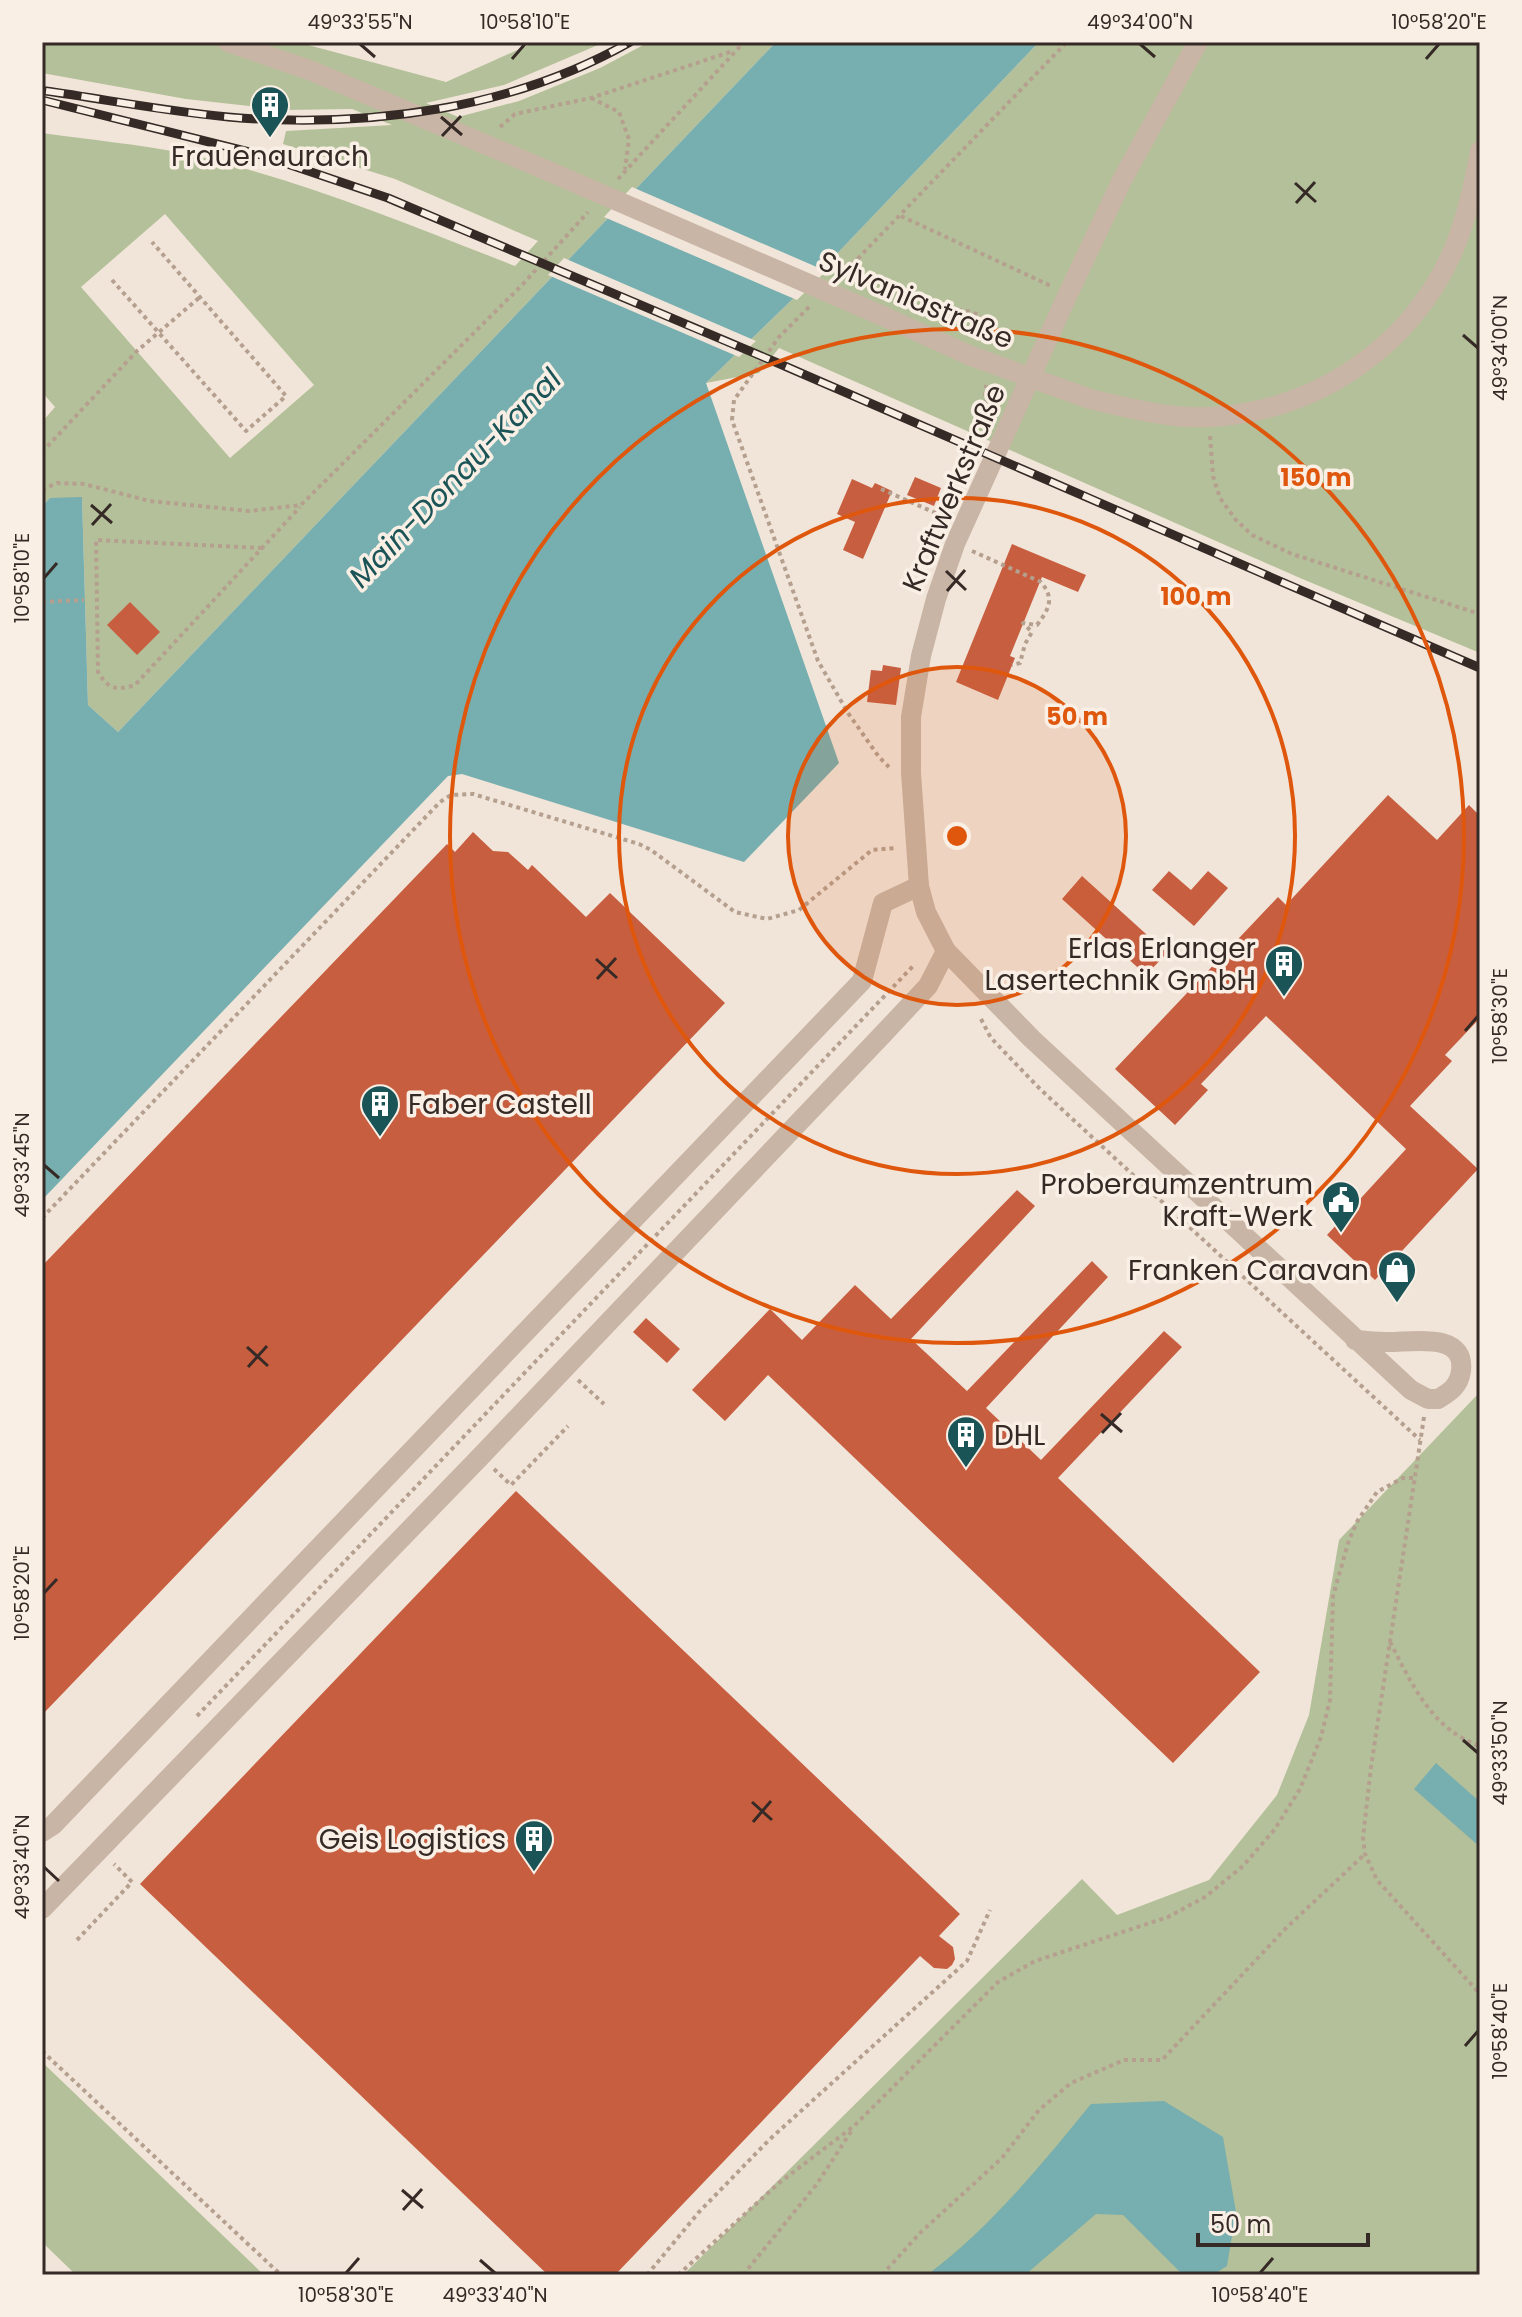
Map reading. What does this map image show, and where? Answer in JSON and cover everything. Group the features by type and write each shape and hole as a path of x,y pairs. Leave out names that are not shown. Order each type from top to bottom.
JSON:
{"street":[{"name":"Sylvaniastraße","path":"228,42 312,71 971,356 1090,399 1140,411 1209,417 1265,408 1323,389 1367,362 1385,346 1430,293 1453,251 1471,200 1480,151"},
{"name":"Kraftwerkstraße","path":"1198,42 1122,180 1068,294 956,543 936,599 921,656 911,717 919,886 926,912 946,951 1032,1039 1355,1340 1411,1390 1428,1399 1445,1395 1459,1378 1460,1361 1446,1344 1428,1340 1355,1340"},
{"path":"42,1832 53,1825 862,981 883,903 919,886"},
{"path":"43,1907 100,1852 481,1456 928,986 946,951"}],"path":[{"path":"615,183 744,42"},
{"path":"835,282 1067,42"},
{"path":"515,114 591,98 735,51"},
{"path":"591,98 619,112 629,139 625,171"},
{"path":"262,548 96,540 98,672 105,685 118,690 135,685 262,548 301,505 523,284 595,205"},
{"path":"901,216 1068,294"},
{"path":"112,280 246,431 286,396 152,242"},
{"path":"42,452 137,351 200,297"},
{"path":"812,304 779,337 734,400 732,420 818,661 848,713 879,757 896,773"},
{"path":"1209,417 1213,476 1220,498 1252,535 1292,554 1480,614"},
{"path":"42,490 57,483 84,484 150,501 249,511 301,505"},
{"path":"881,489 953,521"},
{"path":"956,543 1041,582 1049,592 1050,604 1037,625 1023,623 1032,632 1020,663 1012,665"},
{"path":"42,602 84,600"},
{"path":"42,1218 440,802 451,795 473,794 639,844 735,912 767,919 799,910 872,850 915,846"},
{"path":"187,1726 916,962"},
{"path":"978,1013 991,1038 1040,1089 1420,1440 1363,1838 1365,1854 1377,1880 1480,1994"},
{"path":"565,1368 604,1404"},
{"path":"481,1456 511,1485 568,1426"},
{"path":"678,2275 779,2183 854,2126 998,1982 1035,1961 1168,1917 1205,1897 1243,1866 1275,1829 1300,1789 1321,1737 1330,1700 1333,1596 1349,1540 1377,1492 1403,1478 1413,1478"},
{"path":"1390,1641 1419,1695 1438,1721 1461,1740 1480,1746"},
{"path":"77,1940 132,1882 100,1852"},
{"path":"882,2275 921,2232 1002,2158 1039,2110 1071,2083 1124,2060 1162,2060 1286,1928 1365,1854"},
{"path":"647,2275 699,2212 770,2139 967,1961 990,1910"},
{"path":"42,2051 281,2275"},
{"path":"743,2275 817,2184 854,2126"}],"green space":[{"path":"42,42 297,42 446,82 535,42 605,42 504,85 426,103 458,117 519,101 600,68 649,42 776,42 118,732 88,705 82,498 50,498 42,506 42,422 55,407 42,392 42,133 151,147 229,164 353,204 515,266 538,241 395,179 283,144 286,131 392,125 352,109 286,110 186,99 42,73","holes":["165,214 314,385 230,458 81,287"]},
{"path":"1039,42 1480,42 1480,653 1300,578 779,348 759,373 706,383 809,283"},
{"path":"1480,1388 1480,2275 683,2275 1082,1879 1117,1915 1209,1880 1277,1795 1309,1715 1339,1540 1478,1394"},
{"path":"42,2062 264,2275 76,2275 42,2242"}],"water":[{"name":"Main-Donau-Kanal","path":"776,42 1039,42 809,283 706,383 839,763 744,862 462,774 448,776 42,1200 42,506 50,498 82,497 88,705 118,732"},
{"path":"1436,1763 1480,1802 1480,1847 1414,1789"},
{"path":"1164,2101 1223,2137 1236,2212 1227,2266 1213,2275 1183,2275 1123,2215 1096,2214 1025,2275 927,2275 993,2216 1034,2173 1091,2104"}],"pier":[{"path":"632,187 826,271 797,300 604,217"},
{"path":"564,258 756,341 739,357 548,275"}],"building":[{"path":"915,477 941,488 934,506 907,495"},
{"path":"852,479 872,488 875,483 892,491 863,559 843,550 855,522 837,514"},
{"path":"1012,544 1086,575 1078,592 1042,577 1010,656 1015,658 998,700 956,682"},
{"path":"130,602 160,632 137,655 107,625"},
{"path":"883,665 901,668 896,705 867,702 871,670 882,671"},
{"path":"1388,795 1437,840 1469,805 1480,816 1480,1018 1445,1055 1452,1061 1410,1106 1478,1169 1375,1280 1327,1235 1406,1149 1266,1016 1201,1084 1208,1090 1175,1125 1115,1069 1278,897 1286,905"},
{"name":"Faber Castell","path":"473,832 493,851 508,852 528,870 532,865 586,917 610,893 725,1003 42,1715 42,1266 447,844 455,852"},
{"path":"1169,871 1191,890 1208,871 1228,888 1194,926 1152,890"},
{"path":"1082,876 1167,953 1146,975 1062,899"},
{"name":"DHL","path":"1017,1190 1035,1206 911,1339 967,1391 1092,1261 1108,1277 986,1408 1041,1460 1164,1331 1182,1347 1058,1478 1260,1672 1173,1763 768,1375 725,1421 692,1390 770,1309 802,1340 855,1285 891,1319"},
{"path":"646,1318 680,1349 667,1363 633,1332"},
{"name":"Geis Logistics","path":"516,1491 960,1914 939,1936 953,1947 955,1959 952,1965 947,1969 934,1968 920,1956 615,2275 548,2275 140,1884"}],"railway":[{"path":"46,91 240,118 290,120 391,116 490,98 585,65 630,42"},
{"path":"42,100 261,155 388,198 780,364 1480,668"}],"place":[{"name":"Frauenaurach","path":"270,139"},
{"name":"Erlas Erlanger Lasertechnik GmbH","path":"1284,998"},
{"name":"Faber Castell","path":"380,1138"},
{"name":"Proberaumzentrum Kraft-Werk","path":"1341,1234"},
{"name":"Franken Caravan","path":"1397,1304"},
{"name":"DHL","path":"966,1469"},
{"name":"Geis Logistics","path":"534,1873"}]}
